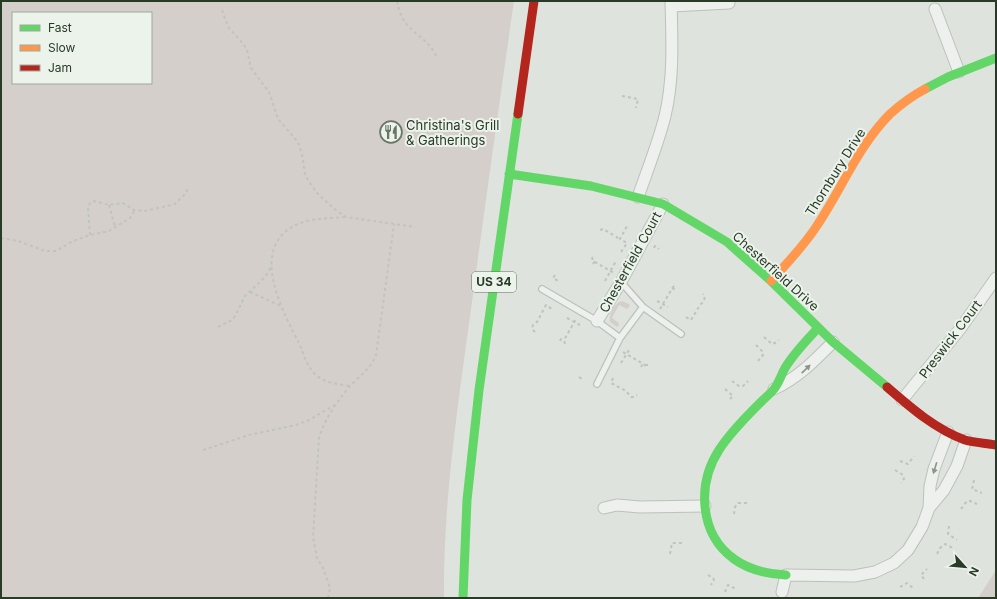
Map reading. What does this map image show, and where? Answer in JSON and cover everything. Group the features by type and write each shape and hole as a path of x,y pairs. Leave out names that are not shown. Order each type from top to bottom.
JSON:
{"street":[{"name":"US 34","path":"463,598 467,500 479,390 534,1"},
{"path":"638,197 665,116 670,88 672,47 671,4 728,3"},
{"path":"935,9 960,72"},
{"name":"Thornbury Drive","path":"771,281 804,243 823,218 860,152 883,122 903,103 924,90 960,72 996,58"},
{"name":"Chesterfield Drive","path":"509,174 591,186 663,204 726,242 771,281 833,342 916,412 948,432 966,440 996,445"},
{"name":"Chesterfield Court","path":"597,321 618,278 663,204"},
{"name":"Preswick Court","path":"902,400 960,329 996,278"},
{"path":"818,328 795,353 786,366 774,389 723,444 716,455 705,480 704,506 708,522 716,538 730,555 741,563 758,571 786,575 854,576 876,572 894,563 908,550 922,527 929,508 930,486 934,469 948,432"},
{"path":"774,389 801,374 833,342"},
{"path":"929,508 944,490 957,466 966,440"},
{"path":"604,508 617,505 640,507 704,506"},
{"path":"782,592 786,575"}],"lane":[{"path":"618,278 643,307 681,334"},
{"path":"542,289 597,321 620,338"},
{"path":"596,384 620,338 643,307"}],"path":[{"path":"397,1 402,18 406,24 431,47 437,58"},
{"path":"222,10 228,27 247,50 251,68 269,92 278,120 298,142 302,154 305,174 308,180 317,193 332,208 346,217"},
{"path":"622,96 638,99 636,108"},
{"path":"90,236 87,214 90,204 94,201 109,205 123,203 134,210 154,210 175,204 185,194 189,187"},
{"path":"109,205 115,226"},
{"path":"1,238 18,241 51,252 62,248 73,241 110,231 115,226 130,218 134,210"},
{"path":"218,327 232,320 244,296 250,292 267,274 272,264 275,249 282,235 308,220 346,217 415,227"},
{"path":"328,598 330,588 328,580 317,558 313,537 319,438 323,426 336,404 350,386 373,362 376,354 394,224"},
{"path":"620,239 628,226"},
{"path":"600,230 603,229 627,243 621,252"},
{"path":"653,249 655,246 659,249"},
{"path":"592,256 592,262"},
{"path":"592,262 596,259"},
{"path":"605,281 616,261"},
{"path":"592,262 610,271 618,278"},
{"path":"272,264 274,287 311,370 323,380 350,386"},
{"path":"555,275 553,278 560,282"},
{"path":"659,310 667,298 672,287 672,283"},
{"path":"672,287 676,285"},
{"path":"672,287 676,290"},
{"path":"250,292 282,307"},
{"path":"686,317 691,320 704,300 705,296 703,294"},
{"path":"657,301 668,307"},
{"path":"535,332 532,328 533,325 537,322 546,306 552,308"},
{"path":"565,344 577,316"},
{"path":"568,318 580,325"},
{"path":"764,336 772,344 779,340"},
{"path":"560,341 561,339 566,339"},
{"path":"756,345 763,352 763,355 758,361"},
{"path":"620,350 643,364 650,365"},
{"path":"621,363 629,350"},
{"path":"643,364 647,370"},
{"path":"580,377 582,379 584,377"},
{"path":"613,378 611,383 626,391 631,397 637,395"},
{"path":"732,381 739,386 743,386 748,381"},
{"path":"725,388 733,396 728,401"},
{"path":"203,450 249,435 296,425 309,420 336,404"},
{"path":"900,461 908,464 914,456"},
{"path":"895,470 903,475 904,478 901,483"},
{"path":"974,480 972,489 982,493"},
{"path":"961,509 963,504 967,501 977,504"},
{"path":"734,514 735,506 738,503 747,503"},
{"path":"949,526 948,534 957,540"},
{"path":"670,554 672,543 682,544"},
{"path":"937,554 943,544 953,548"},
{"path":"924,579 921,575 927,570"},
{"path":"708,575 714,580 711,585"},
{"path":"900,587 907,583 913,588"},
{"path":"724,592 728,585 736,589"}],"shaded area":[{"path":"1,1 514,1 456,417 446,526 444,598 1,598"},
{"path":"622,301 630,306 627,309 619,305 612,318 619,323 617,327 610,322 610,316 614,306"},
{"path":"996,570 996,598 978,598"}],"traffic: fast":[{"path":"925,89 948,77 996,58"},
{"path":"463,598 467,500 479,390 518,114"},
{"path":"509,174 591,186 663,204 727,242 771,281 833,342 887,387"},
{"path":"786,575 772,574 752,569 740,563 722,549 708,522 705,508 705,493 707,478 712,463 719,450 738,425 774,389 792,357 818,328"}],"traffic: slow":[{"path":"771,281 796,254 813,232 860,153 879,126 898,107 925,89"}],"traffic: jam":[{"path":"518,114 534,1"},
{"path":"887,387 914,410 943,430 965,440 996,445"}],"place":[{"name":"Christina's Grill & Gatherings","path":"391,132"}]}
